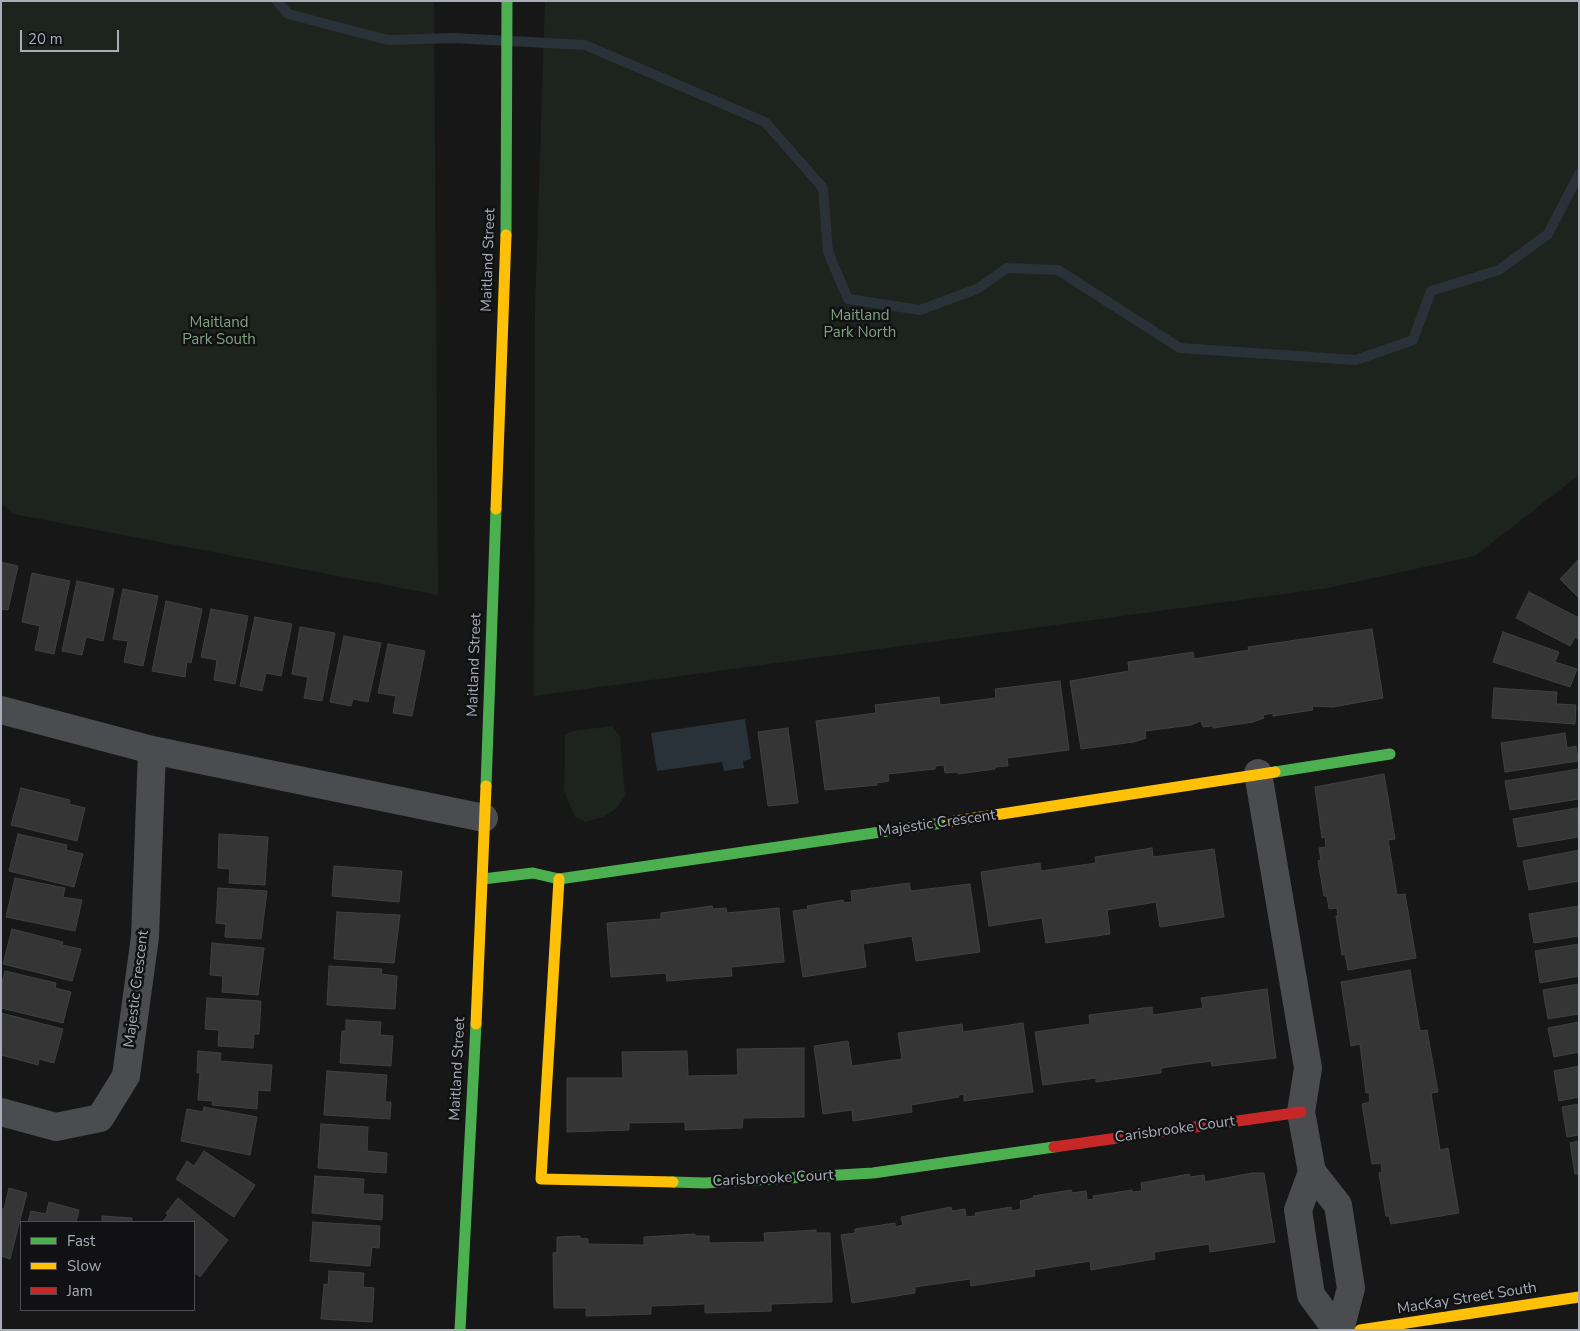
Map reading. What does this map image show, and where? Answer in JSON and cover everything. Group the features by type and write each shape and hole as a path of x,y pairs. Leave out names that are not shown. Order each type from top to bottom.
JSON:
{"street":[{"name":"Maitland Street","path":"460,1330 483,879 506,217 507,1"},
{"path":"1,710 152,750 484,818"},
{"name":"Majestic Crescent","path":"1,1112 56,1127 100,1118 126,1076 145,937 152,750"},
{"name":"Majestic Crescent","path":"483,879 533,872 559,879 989,816 1390,754"},
{"path":"1258,773 1308,1068 1300,1112 1312,1172 1338,1205 1351,1288 1338,1330"},
{"name":"Carisbrooke Court","path":"559,879 541,1179 705,1183 872,1173 1300,1112"},
{"path":"1312,1172 1298,1210 1311,1295 1338,1330"},
{"name":"MacKay Street South","path":"1360,1330 1579,1297"}],"green space":[{"name":"Maitland Park South","path":"1,1 434,1 438,595 13,514 1,502"},
{"name":"Maitland Park North","path":"545,1 1579,1 1579,475 1475,556 1328,588 534,696 535,309"},
{"path":"612,726 620,736 625,796 616,809 603,817 585,822 575,817 564,791 565,735 573,731"}],"shaded area":[{"path":"745,719 751,759 743,761 744,768 724,771 722,762 657,771 651,733"}],"building":[{"path":"1579,559 1579,598 1560,579"},
{"path":"1,562 18,566 8,610 1,609"},
{"path":"32,573 70,581 54,654 35,650 40,626 22,622"},
{"path":"77,581 114,589 103,641 86,637 82,655 62,651"},
{"path":"123,589 158,596 143,666 124,662 128,641 113,639"},
{"path":"1529,592 1579,618 1579,639 1575,637 1570,646 1516,618"},
{"path":"166,601 202,609 191,663 187,662 185,677 152,671"},
{"path":"211,609 248,616 235,684 214,680 217,660 201,657"},
{"path":"255,617 292,624 281,676 266,673 262,691 240,686"},
{"path":"300,627 335,633 322,701 304,698 308,677 292,674"},
{"path":"1372,629 1383,698 1333,707 1312,706 1313,710 1273,716 1273,713 1263,715 1264,718 1253,722 1213,728 1213,726 1203,727 1201,721 1191,725 1145,731 1146,738 1134,742 1081,749 1070,681 1129,671 1128,662 1193,652 1194,659 1249,650 1248,647"},
{"path":"1503,632 1559,652 1555,662 1577,669 1570,687 1493,662"},
{"path":"344,636 381,643 368,702 353,699 351,706 330,702"},
{"path":"388,644 425,651 412,716 393,713 396,696 378,693"},
{"path":"1060,681 1069,750 1007,758 1008,766 995,767 995,769 958,774 958,772 945,773 944,765 935,766 935,769 888,774 889,781 877,783 877,785 825,790 816,721 876,713 875,705 939,697 940,705 996,698 995,689"},
{"path":"1494,688 1557,692 1556,704 1576,705 1575,724 1492,718"},
{"path":"788,728 798,803 768,806 758,732"},
{"path":"1565,733 1567,748 1576,746 1578,761 1505,772 1501,743"},
{"path":"1579,769 1579,799 1510,810 1505,781"},
{"path":"1384,774 1395,839 1388,840 1397,895 1405,894 1416,958 1348,970 1345,954 1342,955 1336,916 1338,916 1337,908 1329,909 1327,896 1324,896 1318,861 1321,860 1319,848 1326,847 1325,837 1322,838 1315,787"},
{"path":"21,788 70,800 69,804 85,808 77,841 11,825"},
{"path":"1577,808 1579,837 1518,847 1513,819"},
{"path":"18,834 67,845 66,850 83,854 74,887 9,871"},
{"path":"219,834 268,837 265,885 229,883 230,869 218,868"},
{"path":"1152,848 1153,857 1214,849 1224,917 1160,927 1156,902 1107,910 1110,934 1046,943 1042,918 989,926 981,872 1040,863 1041,871 1096,863 1095,857"},
{"path":"1579,850 1579,881 1529,890 1523,861"},
{"path":"334,866 402,871 399,902 332,896"},
{"path":"15,878 65,888 63,897 82,900 75,931 6,917"},
{"path":"909,883 911,891 970,884 980,952 916,961 912,936 863,944 866,967 803,977 793,911 808,909 807,906 843,900 844,903 852,902 851,891"},
{"path":"218,888 267,891 261,939 225,937 226,924 216,923"},
{"path":"712,906 713,909 726,908 727,913 779,908 784,962 731,967 732,976 667,981 666,973 611,977 607,923 661,919 661,913"},
{"path":"1579,906 1579,936 1534,943 1529,914"},
{"path":"337,912 400,915 394,963 334,959"},
{"path":"12,929 63,942 62,945 81,949 72,981 3,964"},
{"path":"212,943 264,948 258,995 222,992 223,976 210,975"},
{"path":"1579,944 1579,976 1540,983 1535,951"},
{"path":"329,966 382,969 381,974 397,976 395,1009 327,1005"},
{"path":"1410,970 1420,1031 1427,1030 1438,1092 1431,1093 1440,1150 1448,1148 1459,1213 1391,1224 1389,1216 1386,1216 1379,1173 1382,1172 1381,1163 1372,1164 1362,1104 1370,1102 1369,1093 1366,1093 1360,1044 1351,1046 1341,982"},
{"path":"5,971 56,983 55,988 71,992 63,1023 1,1008 1,987"},
{"path":"1579,984 1579,1014 1548,1019 1543,990"},
{"path":"1267,989 1276,1058 1212,1066 1211,1061 1161,1068 1161,1073 1096,1082 1096,1078 1043,1085 1035,1032 1090,1024 1089,1015 1152,1007 1153,1015 1203,1008 1201,998"},
{"path":"207,998 261,1001 259,1034 254,1034 253,1048 218,1046 219,1030 205,1029"},
{"path":"1,1013 63,1029 54,1063 39,1059 38,1065 1,1055"},
{"path":"346,1020 381,1022 380,1035 393,1036 391,1066 340,1063 342,1031 346,1031"},
{"path":"1579,1022 1579,1052 1554,1057 1548,1028"},
{"path":"1023,1023 1033,1092 964,1101 964,1094 958,1095 959,1097 911,1105 912,1112 853,1121 852,1110 823,1114 814,1046 848,1041 852,1066 902,1059 898,1033 962,1024 963,1032"},
{"path":"804,1048 804,1117 743,1118 742,1128 685,1130 685,1122 629,1123 629,1130 567,1132 567,1078 623,1078 622,1052 687,1051 688,1076 738,1075 737,1049"},
{"path":"198,1051 221,1053 220,1061 272,1065 270,1091 258,1090 257,1109 212,1105 213,1101 198,1100 200,1073 197,1073"},
{"path":"1579,1066 1579,1097 1559,1101 1554,1071"},
{"path":"327,1071 387,1075 385,1102 391,1102 390,1119 324,1115"},
{"path":"1579,1104 1579,1135 1567,1137 1562,1107"},
{"path":"204,1107 257,1117 250,1155 181,1141 187,1109 203,1112"},
{"path":"321,1124 368,1127 367,1151 387,1153 386,1173 318,1168"},
{"path":"1579,1141 1579,1174 1575,1174 1570,1143"},
{"path":"204,1151 255,1185 234,1217 176,1179 187,1161 194,1166"},
{"path":"1252,1173 1264,1173 1275,1242 1210,1252 1209,1244 1154,1252 1155,1259 1091,1270 1090,1261 1034,1270 1035,1276 971,1286 970,1279 915,1287 915,1293 852,1303 841,1235 855,1233 855,1229 895,1223 895,1227 903,1225 901,1217 951,1207 952,1211 965,1209 966,1217 976,1216 975,1213 1011,1207 1012,1211 1021,1209 1020,1201 1034,1198 1033,1196 1071,1190 1072,1193 1086,1191 1087,1200 1094,1199 1093,1196 1132,1190 1132,1192 1142,1191 1141,1183 1189,1174 1190,1177 1204,1175 1205,1182"},
{"path":"315,1176 364,1179 363,1194 383,1195 382,1220 312,1213"},
{"path":"9,1188 27,1193 10,1259 1,1256 1,1209 4,1209"},
{"path":"178,1198 228,1240 200,1277 195,1273 195,1221 163,1221 168,1215 166,1213"},
{"path":"49,1202 79,1210 76,1221 28,1221 31,1211 46,1214"},
{"path":"102,1216 132,1218 132,1221 102,1221"},
{"path":"313,1222 380,1226 379,1248 372,1247 370,1266 310,1261"},
{"path":"816,1230 816,1233 830,1233 832,1302 771,1304 771,1311 705,1313 705,1304 651,1306 651,1314 586,1316 586,1308 554,1308 553,1253 557,1252 557,1237 580,1236 580,1238 588,1239 588,1244 644,1245 644,1237 695,1234 695,1236 709,1236 709,1243 765,1242 764,1233"},
{"path":"329,1271 364,1273 363,1287 374,1288 372,1322 321,1319 324,1284 328,1285"}],"waterway":[{"path":"277,1 288,14 388,40 453,38 585,45 765,122 823,188 828,252 848,299 920,310 977,289 1007,268 1058,270 1180,348 1356,360 1413,340 1431,291 1499,270 1548,234 1579,174"}],"traffic: fast":[{"path":"506,235 507,1"},
{"path":"486,786 496,509"},
{"path":"1275,772 1390,754"},
{"path":"483,879 533,873 559,879 949,822"},
{"path":"460,1330 476,1024"},
{"path":"673,1182 705,1183 873,1173 1054,1147"}],"traffic: slow":[{"path":"496,509 506,235"},
{"path":"949,822 1275,772"},
{"path":"476,1024 486,786"},
{"path":"559,879 541,1179 673,1182"},
{"path":"1360,1330 1579,1297"}],"traffic: jam":[{"path":"1054,1147 1301,1112"}]}
